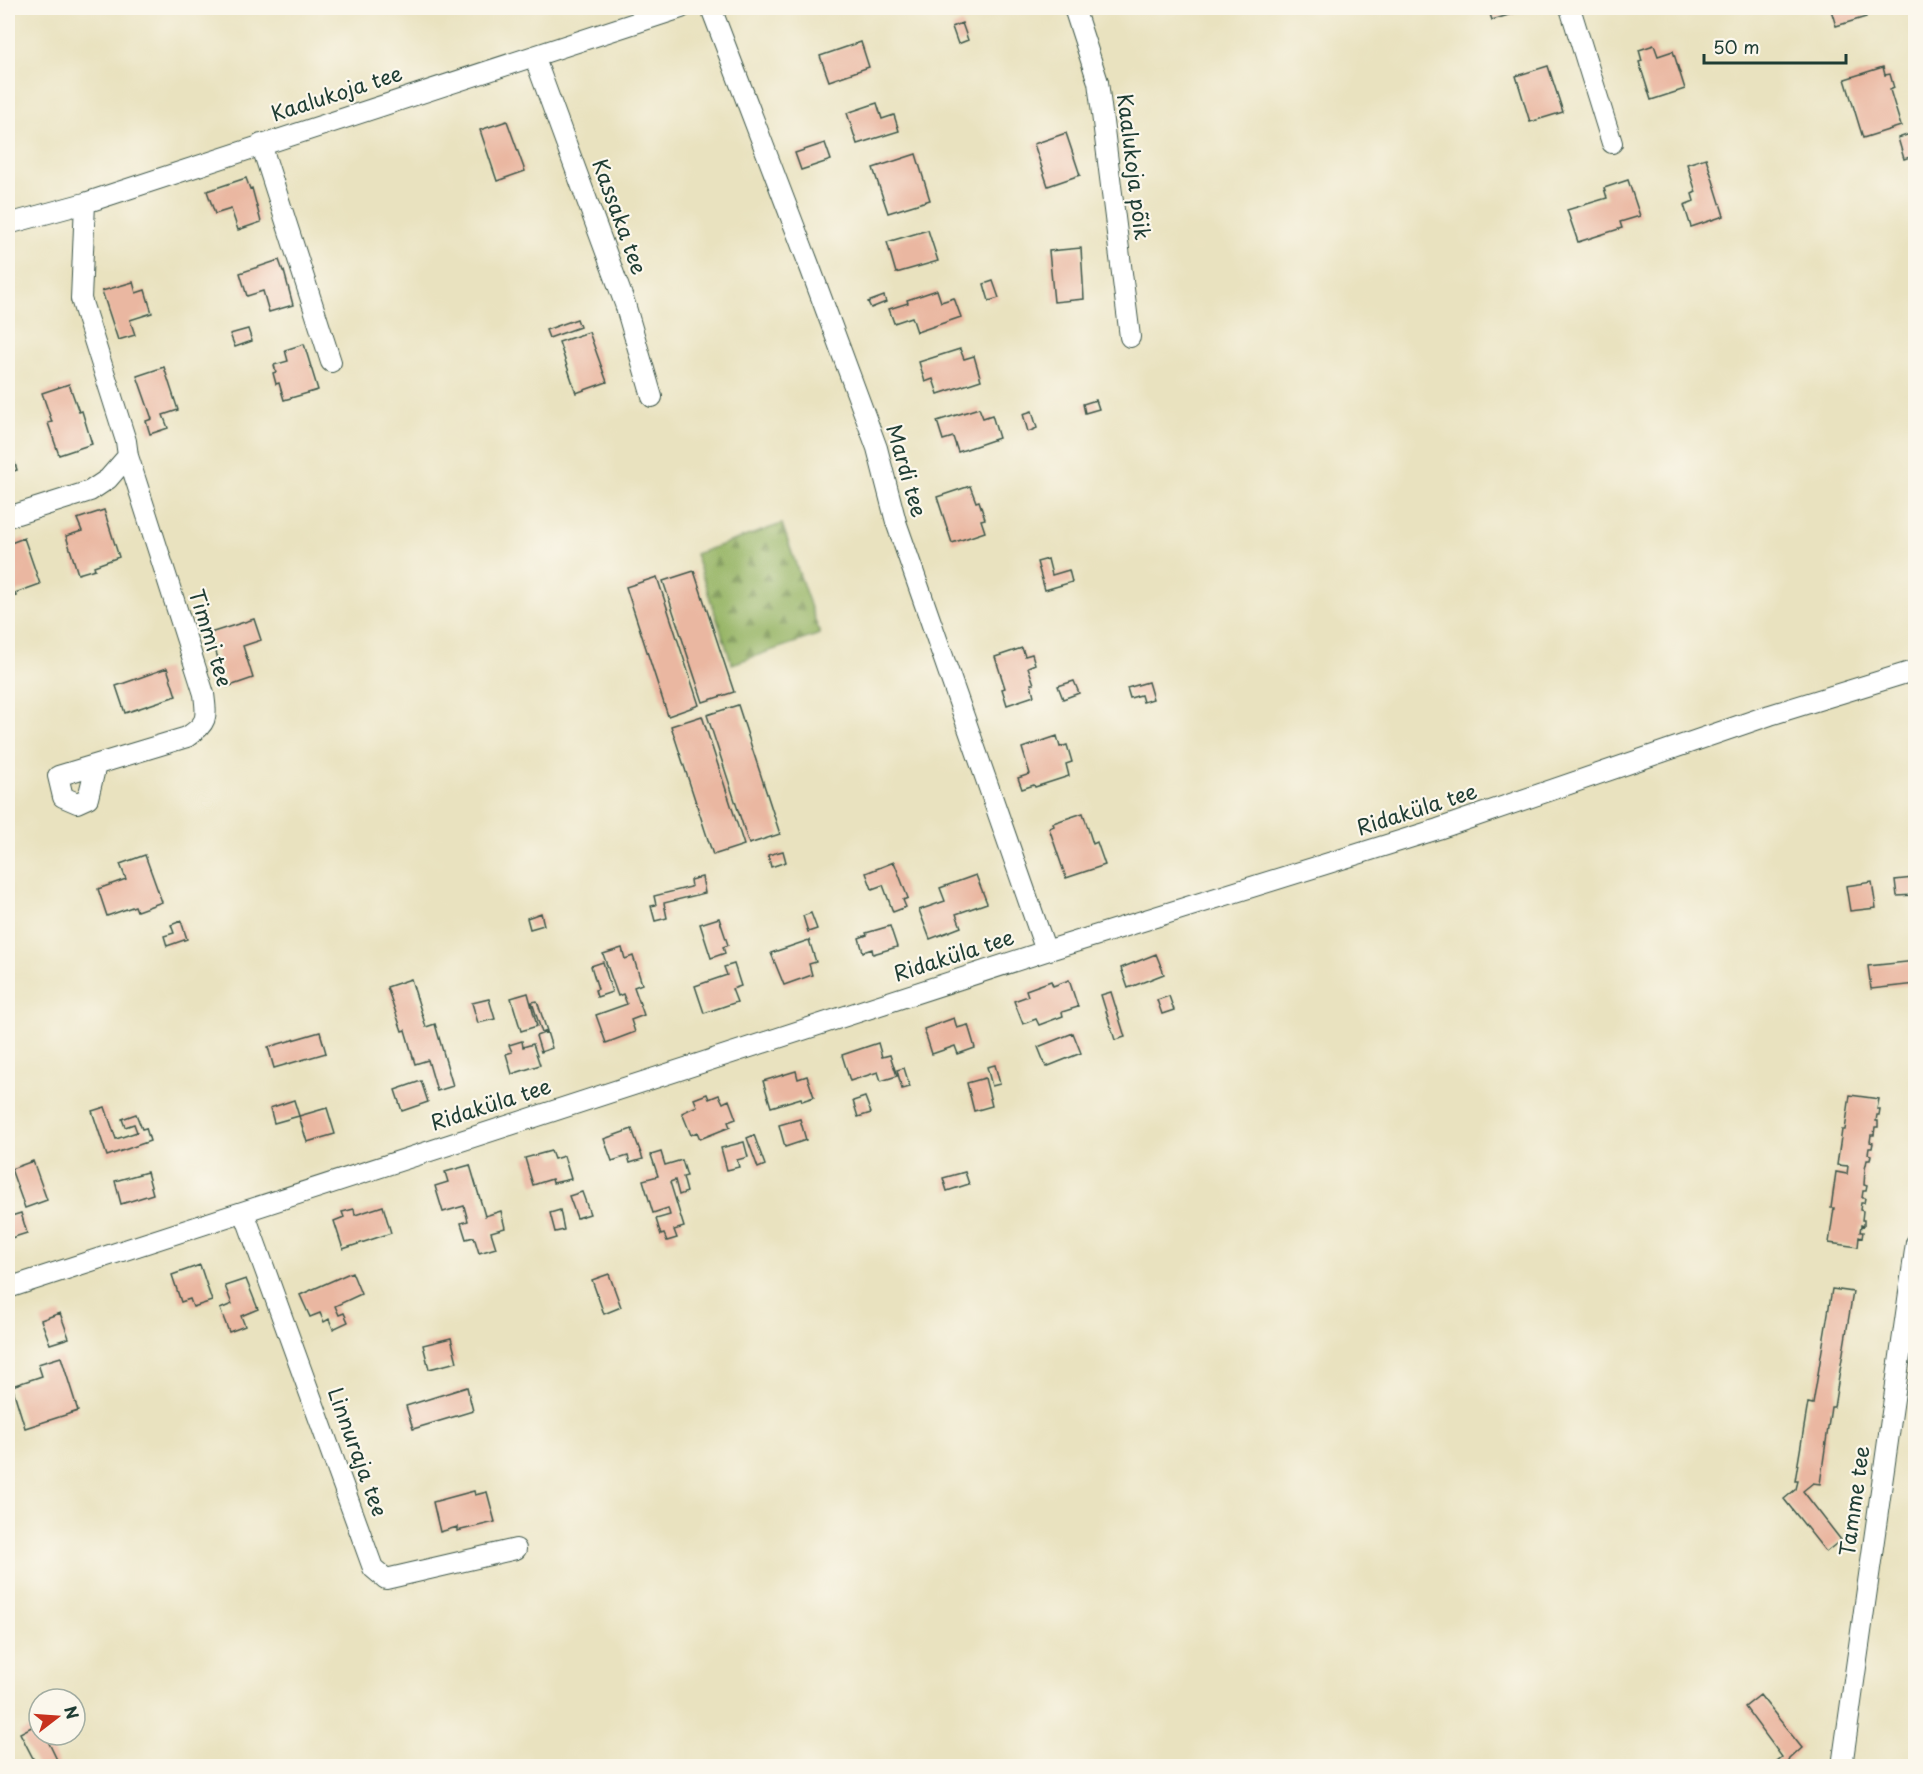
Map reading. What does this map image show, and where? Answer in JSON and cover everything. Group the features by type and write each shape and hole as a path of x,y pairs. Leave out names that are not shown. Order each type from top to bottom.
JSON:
{"street":[{"name":"Kaalukoja tee","path":"8,225 85,203 681,8"},
{"name":"Mardi tee","path":"711,8 812,270 877,448 896,522 1046,951"},
{"name":"Kaalukoja põik","path":"1074,8 1098,82 1130,337"},
{"path":"1570,8 1612,143"},
{"name":"Kassaka tee","path":"534,56 625,304 652,397"},
{"path":"261,144 331,362"},
{"name":"Timmi tee","path":"85,203 81,298 126,441 128,456 204,694 207,713 201,728 187,737 96,765"},
{"path":"8,517 90,491 108,479 128,456"},
{"name":"Ridaküla tee","path":"8,1288 1046,951 1438,830 1770,715 1916,670"},
{"name":"Linnuraja tee","path":"244,1212 373,1568 386,1579 516,1549"},
{"name":"Tamme tee","path":"1842,1767 1916,1243"}],"green space":[{"path":"782,524 820,634 732,664 695,554"}],"building":[{"path":"1488,8 1531,8 1492,20"},
{"path":"1825,8 1863,8 1866,17 1836,26 1831,10 1826,11"},
{"path":"962,23 968,40 958,44 952,27"},
{"path":"861,42 869,67 829,81 820,56"},
{"path":"1654,45 1658,56 1673,51 1685,89 1651,100 1639,62 1642,61 1639,50"},
{"path":"1548,66 1563,112 1530,122 1516,76"},
{"path":"1883,67 1885,75 1890,74 1894,88 1890,90 1901,126 1863,138 1845,79"},
{"path":"877,103 882,119 894,115 899,131 857,144 847,113"},
{"path":"507,121 525,171 497,181 480,130"},
{"path":"1916,132 1916,155 1904,159 1898,138"},
{"path":"1066,133 1080,175 1048,186 1034,144"},
{"path":"825,143 831,160 801,170 795,153"},
{"path":"916,154 930,200 888,213 873,168"},
{"path":"1706,158 1724,216 1691,227 1684,205 1694,201 1692,194 1696,192 1687,164"},
{"path":"246,178 250,189 252,188 261,222 238,230 231,209 215,214 207,191"},
{"path":"1628,180 1640,216 1620,222 1622,228 1578,242 1567,210 1607,198 1604,188"},
{"path":"928,230 938,261 896,273 887,242"},
{"path":"1081,248 1084,299 1054,302 1049,251"},
{"path":"279,260 293,305 269,312 263,291 247,296 240,273"},
{"path":"993,281 999,298 989,301 984,284"},
{"path":"133,282 136,293 145,290 152,313 130,320 135,335 118,340 102,291"},
{"path":"937,290 941,302 954,298 961,317 917,332 912,317 894,323 889,309"},
{"path":"884,296 886,302 871,308 868,302"},
{"path":"577,319 580,327 549,338 546,330"},
{"path":"248,329 252,341 235,347 230,334"},
{"path":"589,332 607,382 576,393 559,342"},
{"path":"304,344 318,390 284,400 279,383 276,384 273,373 276,372 274,365 288,361 285,350"},
{"path":"960,349 964,359 974,356 981,380 938,394 933,379 925,382 919,362"},
{"path":"164,367 178,410 163,415 168,428 150,434 146,421 152,419 137,376"},
{"path":"69,384 79,412 82,411 92,444 59,455 48,423 52,422 42,393"},
{"path":"1096,400 1099,409 1085,413 1083,404"},
{"path":"979,408 983,418 992,415 999,438 958,452 953,437 943,440 937,421"},
{"path":"1032,411 1037,428 1028,432 1023,414"},
{"path":"8,441 17,470 8,473"},
{"path":"970,486 976,502 979,501 985,519 981,520 985,532 952,543 937,497"},
{"path":"104,510 119,557 94,566 95,569 78,574 66,536 82,531 77,519"},
{"path":"24,538 40,584 8,598 8,544"},
{"path":"1048,559 1052,575 1069,570 1072,582 1045,590 1037,562"},
{"path":"694,571 734,692 703,702 663,581"},
{"path":"657,577 699,705 668,716 626,587"},
{"path":"254,619 261,640 243,646 253,678 227,687 210,633"},
{"path":"1022,648 1025,656 1032,654 1035,664 1028,667 1034,684 1031,684 1034,696 1007,705 1002,689 1005,688 995,657"},
{"path":"167,668 176,696 125,713 116,686"},
{"path":"1074,681 1079,693 1063,699 1058,686"},
{"path":"1148,682 1153,699 1143,702 1141,695 1130,698 1127,688"},
{"path":"738,705 780,834 749,844 707,715"},
{"path":"702,716 744,845 713,855 671,726"},
{"path":"1057,736 1060,747 1067,745 1072,762 1066,764 1069,776 1022,789 1018,778 1030,774 1022,748"},
{"path":"1083,813 1093,844 1097,842 1105,865 1066,878 1049,828 1054,826 1053,823"},
{"path":"783,851 786,862 771,867 768,855"},
{"path":"145,855 162,902 137,911 135,906 107,916 98,889 126,879 120,864"},
{"path":"894,862 908,898 903,900 906,907 893,912 883,885 872,889 866,873"},
{"path":"976,875 987,903 956,914 961,927 930,939 919,910 945,901 940,888"},
{"path":"702,877 705,893 664,903 667,918 655,921 651,906 656,905 654,896 691,887 690,880"},
{"path":"1913,878 1914,895 1897,896 1895,880"},
{"path":"1872,882 1876,908 1850,911 1846,886"},
{"path":"541,913 544,925 530,929 527,918"},
{"path":"811,913 817,929 808,932 803,916"},
{"path":"719,918 728,945 723,947 725,953 711,958 700,924"},
{"path":"181,921 187,939 167,946 164,936 174,933 171,925"},
{"path":"890,926 897,947 873,954 872,949 863,952 859,938 867,935 866,933"},
{"path":"809,940 816,962 809,964 812,975 784,985 771,953"},
{"path":"622,948 625,959 633,956 642,984 634,987 644,1015 631,1020 635,1032 606,1043 596,1015 627,1004 623,994 618,996 603,954"},
{"path":"1156,954 1164,974 1128,988 1121,968"},
{"path":"1916,961 1916,984 1871,989 1868,966"},
{"path":"603,962 612,992 597,997 595,990 598,989 591,966"},
{"path":"734,964 741,986 732,989 737,1002 704,1013 695,986 727,975 724,967"},
{"path":"411,979 426,1027 435,1024 453,1086 437,1091 428,1060 415,1064 405,1030 402,1031 387,987"},
{"path":"1069,980 1078,1007 1062,1012 1063,1016 1039,1025 1036,1019 1023,1024 1014,1001 1028,996 1026,990 1051,981 1053,986"},
{"path":"1111,992 1125,1037 1115,1040 1101,995"},
{"path":"528,993 537,1026 521,1031 511,998"},
{"path":"1169,996 1174,1010 1162,1014 1157,1000"},
{"path":"489,999 495,1019 478,1023 472,1003"},
{"path":"537,1001 547,1031 542,1033 532,1002"},
{"path":"954,1018 957,1028 968,1025 975,1048 958,1054 955,1046 932,1054 924,1029"},
{"path":"320,1032 326,1053 274,1068 268,1047"},
{"path":"547,1032 552,1048 541,1052 536,1036"},
{"path":"1073,1033 1081,1053 1046,1067 1038,1047"},
{"path":"522,1041 523,1047 533,1044 540,1065 512,1074 506,1054 512,1052 509,1045"},
{"path":"878,1043 882,1057 890,1055 897,1076 881,1081 878,1072 850,1081 842,1055"},
{"path":"995,1065 1000,1084 992,1086 987,1067"},
{"path":"904,1068 910,1087 902,1089 897,1070"},
{"path":"796,1071 798,1079 807,1076 814,1097 802,1101 801,1098 771,1107 763,1081"},
{"path":"985,1078 992,1106 974,1111 967,1083"},
{"path":"421,1081 428,1102 402,1111 395,1090"},
{"path":"707,1094 709,1099 719,1095 723,1103 729,1100 736,1119 728,1122 730,1127 700,1139 697,1132 691,1135 682,1113 697,1106 694,1099"},
{"path":"1850,1095 1879,1099 1877,1109 1880,1109 1876,1121 1878,1121 1878,1127 1875,1127 1874,1135 1871,1135 1870,1142 1873,1143 1872,1148 1869,1148 1870,1160 1867,1160 1865,1169 1864,1185 1867,1186 1866,1191 1863,1191 1862,1198 1865,1198 1860,1210 1863,1211 1864,1226 1861,1225 1860,1232 1863,1232 1862,1238 1859,1237 1858,1247 1829,1243 1836,1172 1847,1174 1848,1166 1837,1165"},
{"path":"865,1097 871,1113 858,1117 853,1101"},
{"path":"294,1100 299,1116 274,1123 270,1108"},
{"path":"105,1107 116,1139 137,1132 134,1124 125,1127 122,1119 136,1114 142,1129 146,1128 150,1141 107,1156 92,1111"},
{"path":"327,1108 335,1134 307,1142 299,1116"},
{"path":"800,1119 806,1140 785,1147 779,1125"},
{"path":"632,1129 643,1159 630,1163 628,1156 612,1161 604,1139"},
{"path":"754,1135 765,1165 758,1168 747,1138"},
{"path":"744,1142 748,1157 737,1160 739,1167 727,1170 721,1148"},
{"path":"551,1151 554,1159 564,1156 571,1179 553,1183 552,1179 533,1185 525,1158"},
{"path":"661,1152 665,1165 682,1160 687,1176 683,1177 687,1192 679,1195 675,1180 670,1182 684,1227 674,1230 677,1238 667,1241 664,1234 661,1235 656,1219 670,1215 668,1208 653,1213 643,1180 658,1176 651,1155"},
{"path":"33,1161 47,1200 25,1208 11,1169"},
{"path":"470,1165 485,1216 501,1211 505,1228 491,1232 496,1248 479,1253 474,1237 466,1239 461,1223 468,1221 464,1206 443,1212 435,1186 448,1182 445,1172"},
{"path":"147,1172 153,1194 121,1204 115,1181"},
{"path":"965,1172 969,1184 947,1191 943,1178"},
{"path":"582,1192 590,1214 577,1218 569,1196"},
{"path":"383,1206 391,1233 343,1249 334,1221 344,1217 342,1212 354,1209 355,1215"},
{"path":"560,1210 564,1230 555,1232 550,1213"},
{"path":"21,1213 27,1233 8,1239 8,1217"},
{"path":"200,1265 212,1301 193,1307 190,1299 181,1302 172,1275"},
{"path":"352,1272 361,1294 335,1306 339,1315 344,1313 348,1322 333,1329 329,1319 324,1322 320,1313 310,1317 300,1295"},
{"path":"609,1274 621,1307 604,1314 592,1280"},
{"path":"246,1279 258,1309 241,1316 245,1326 229,1332 220,1309 232,1304 225,1286"},
{"path":"1832,1289 1853,1292 1834,1407 1831,1407 1820,1484 1813,1483 1803,1491 1841,1540 1826,1552 1784,1499 1796,1489 1798,1481 1795,1481 1808,1403 1813,1404"},
{"path":"60,1313 69,1338 50,1344 41,1320"},
{"path":"451,1338 457,1362 429,1369 423,1345"},
{"path":"61,1357 78,1411 25,1428 12,1386 42,1376 38,1364"},
{"path":"467,1387 473,1411 413,1429 406,1406"},
{"path":"474,1491 475,1495 487,1492 495,1522 457,1531 457,1527 440,1532 433,1502"},
{"path":"1760,1695 1802,1748 1790,1759 1787,1766 1765,1766 1773,1764 1782,1757 1745,1707"},
{"path":"27,1729 27,1747 20,1733"},
{"path":"27,1747 51,1747 60,1766 37,1766"}]}
